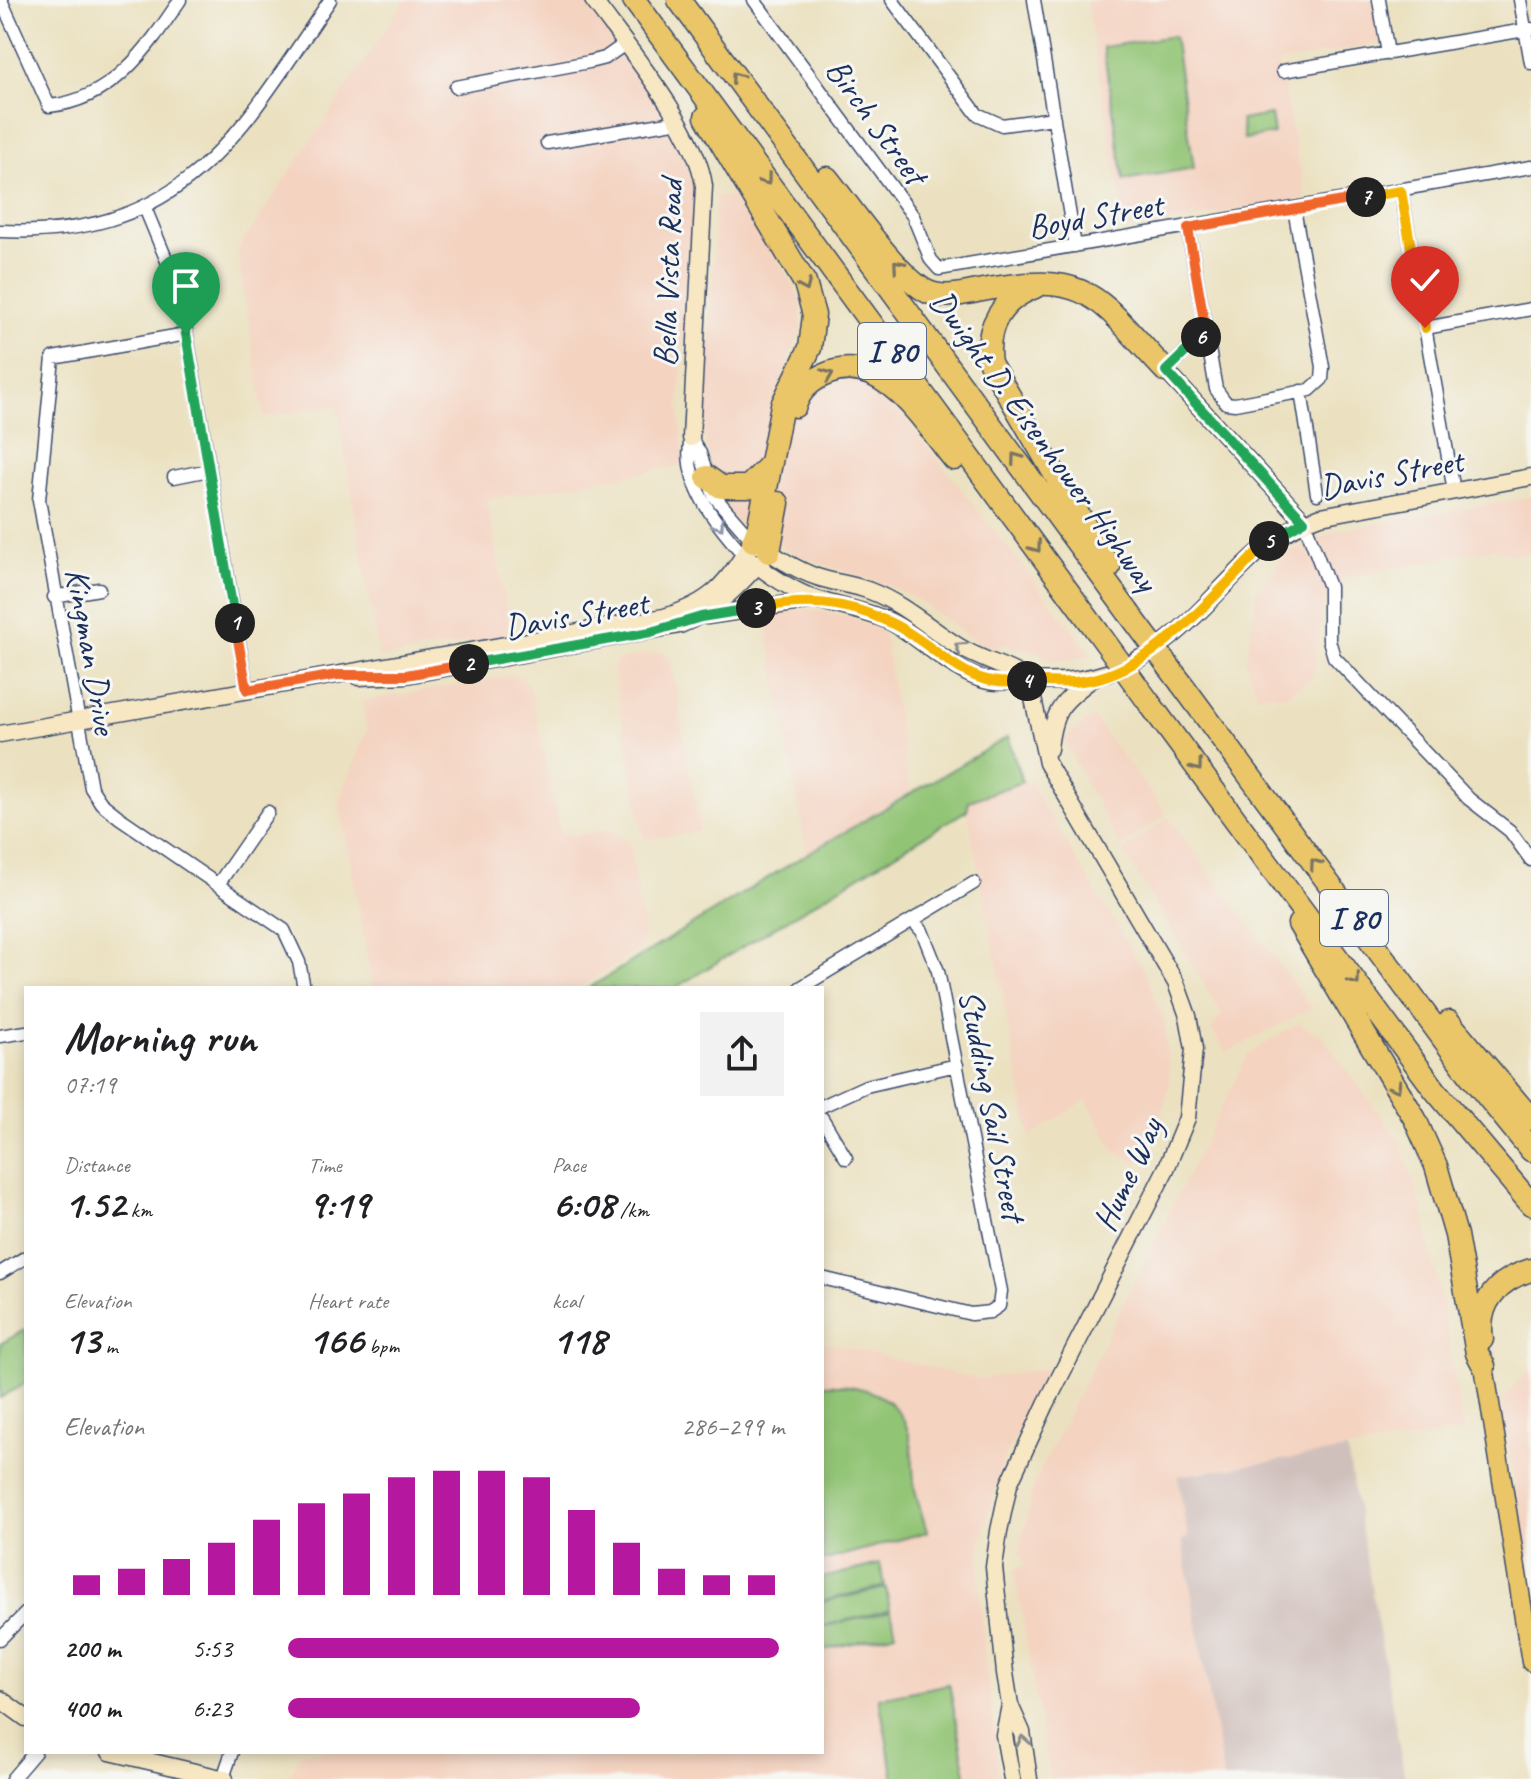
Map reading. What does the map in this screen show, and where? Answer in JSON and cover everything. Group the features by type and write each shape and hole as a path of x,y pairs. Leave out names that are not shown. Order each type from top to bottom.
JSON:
{"highway":[{"name":"Dwight D. Eisenhower Highway","path":"634,0 1457,1118 1531,1204"},
{"name":"Dwight D. Eisenhower Highway","path":"679,0 1470,1075 1531,1150"},
{"path":"686,72 712,131 793,262 811,300 814,315 810,348 782,405 756,554"},
{"path":"782,140 824,174 901,269 929,292 952,295 1048,282 1086,291 1166,371"},
{"path":"1048,282 1023,292 999,313 988,347 990,363 997,380 1101,549 1128,612"},
{"path":"756,554 797,398 807,385 836,370 864,370 879,377 959,466 1003,503"},
{"path":"707,477 721,487 748,487 770,465"},
{"path":"1275,873 1305,937 1426,1142 1456,1235 1477,1353 1484,1366"},
{"path":"1349,910 1425,992 1531,1119"},
{"path":"1484,1366 1481,1330 1489,1296 1512,1276 1531,1270"}],"main road":[{"path":"1484,1366 1531,1662"}],"street":[{"path":"1,0 49,106 64,104 114,81 144,53 180,0"},
{"name":"Bella Vista Road","path":"593,0 680,121 702,165 704,186 691,438 687,455 701,496 756,554"},
{"path":"892,0 977,114 1002,125 1054,118"},
{"path":"1034,0 1075,246"},
{"path":"1379,0 1388,54"},
{"path":"1520,0 1528,29 1531,63"},
{"path":"0,231 75,229 145,208 187,182 239,131 323,3"},
{"name":"Birch Street","path":"761,3 913,216 935,266 952,268"},
{"path":"1283,71 1528,29"},
{"path":"456,87 605,58 625,44"},
{"path":"547,143 680,121"},
{"name":"Boyd Street","path":"952,268 1531,167"},
{"path":"1401,191 1454,491"},
{"path":"145,208 174,275 247,690"},
{"path":"1188,228 1216,389 1226,403 1301,391 1318,385 1323,372 1294,209"},
{"path":"1425,328 1531,309"},
{"path":"1206,332 1166,371 1304,521 1329,587 1329,640 1334,657 1469,799 1510,831 1531,860"},
{"name":"Kingman Drive","path":"186,334 53,358 39,500 76,721 86,773 101,803 284,930 299,962 304,986"},
{"path":"1301,391 1317,494"},
{"name":"Bella Vista Road","path":"691,438 725,511 756,554"},
{"path":"174,477 209,470"},
{"name":"Davis Street","path":"756,554 880,596 984,661 1005,665 1029,680 1049,684 1092,679 1140,658 1176,633 1269,541 1304,521 1531,477"},
{"name":"Davis Street","path":"756,554 818,600 842,604 893,623 970,675 1004,685 1029,680"},
{"name":"Davis Street","path":"337,675 406,675 651,632 701,617 732,594 756,554"},
{"name":"Davis Street","path":"0,734 678,612 708,598 756,554"},
{"path":"54,597 99,589"},
{"path":"701,617 818,600"},
{"path":"1047,763 1052,720 1058,708 1092,679"},
{"name":"Hume Way","path":"1029,680 1047,763 1176,983 1192,1034 1193,1077 1187,1118 1166,1169 1046,1404 1009,1484 994,1567 1010,1705 1022,1732 1029,1779"},
{"path":"219,883 268,812"},
{"path":"803,986 974,883"},
{"name":"Studding Sail Street","path":"824,1278 971,1314 990,1312 999,1306 1001,1291 934,957 922,931 913,921"},
{"path":"0,1036 24,1032"},
{"path":"824,1105 866,1086 957,1065"},
{"path":"824,1121 846,1158"},
{"path":"0,1273 24,1258"},
{"path":"0,1639 24,1615"},
{"path":"0,1699 24,1717"},
{"name":"Hume Way","path":"1010,1705 1004,1735 1012,1779"},
{"path":"12,1779 33,1754"},
{"path":"118,1754 224,1779 231,1754"}],"shaded area":[{"path":"405,0 583,0 686,143 695,191 679,409 684,465 488,499 510,636 379,658 337,405 264,417 237,251"},
{"path":"1086,0 1373,0 1381,43 1279,63 1306,199 1126,230"},
{"path":"716,196 742,198 801,300 801,331 772,403 811,397 842,380 857,380 886,394 1093,656 1051,662 1040,652 1004,644 992,649 967,636 923,603 890,586 803,558 742,527 719,497 705,442"},
{"path":"1531,497 1531,552 1512,555 1493,548 1341,579 1336,591 1325,599 1313,676 1287,695 1265,694 1258,697 1246,662 1257,591 1287,552 1331,532"},
{"path":"808,609 848,616 883,630 910,792 807,854 764,613"},
{"path":"660,652 671,659 700,831 644,840 613,669 617,660"},
{"path":"513,675 525,679 532,695 560,832 573,835 609,829 629,842 644,933 640,949 581,986 373,986 339,802 367,729 362,701"},
{"path":"1093,717 1167,814 1120,848 1063,739"},
{"path":"1029,781 1145,973 1165,1023 1170,1083 1159,1126 1139,1164 1114,1150 1086,1099 1030,1137 967,810 969,801"},
{"path":"1168,817 1312,1008 1226,1053 1211,1028 1222,1014 1123,851"},
{"path":"1299,1023 1323,1037 1400,1142 1422,1208 1445,1320 1463,1432 1178,1476 1188,1539 1182,1540 1224,1779 1050,1779 1014,1569 1025,1566 1019,1550 1034,1483 1248,1054"},
{"path":"824,1341 978,1379 1049,1368 1003,1461 983,1533 979,1567 984,1648 1000,1779 287,1779 300,1754 824,1754"},
{"path":"1531,1370 1531,1580 1501,1401"},
{"path":"1347,1450 1405,1779 1224,1779 1182,1540 1188,1538 1178,1476"}],"green space":[{"path":"1174,36 1194,168 1124,180 1103,47"},
{"path":"1271,115 1274,134 1244,139 1241,120"},
{"path":"1008,737 1022,782 969,801 967,810 678,986 592,986 805,855"},
{"path":"24,1330 24,1384 0,1398 0,1344"},
{"path":"824,1385 865,1390 898,1411 910,1438 915,1489 927,1532 824,1560"},
{"path":"880,1564 885,1586 824,1601 824,1578"},
{"path":"886,1588 890,1610 824,1626 824,1602"},
{"path":"891,1611 896,1633 824,1650 824,1627"},
{"path":"949,1684 967,1779 894,1779 879,1698"}],"route":[{"path":"186,334 247,690 337,675 406,675 651,632 701,617 818,600 842,604 893,623 952,665 970,675 1004,685 1029,680 1049,684 1092,679 1140,658 1176,633 1269,541 1304,521 1166,371 1206,332 1188,228 1401,191 1425,328"}]}
